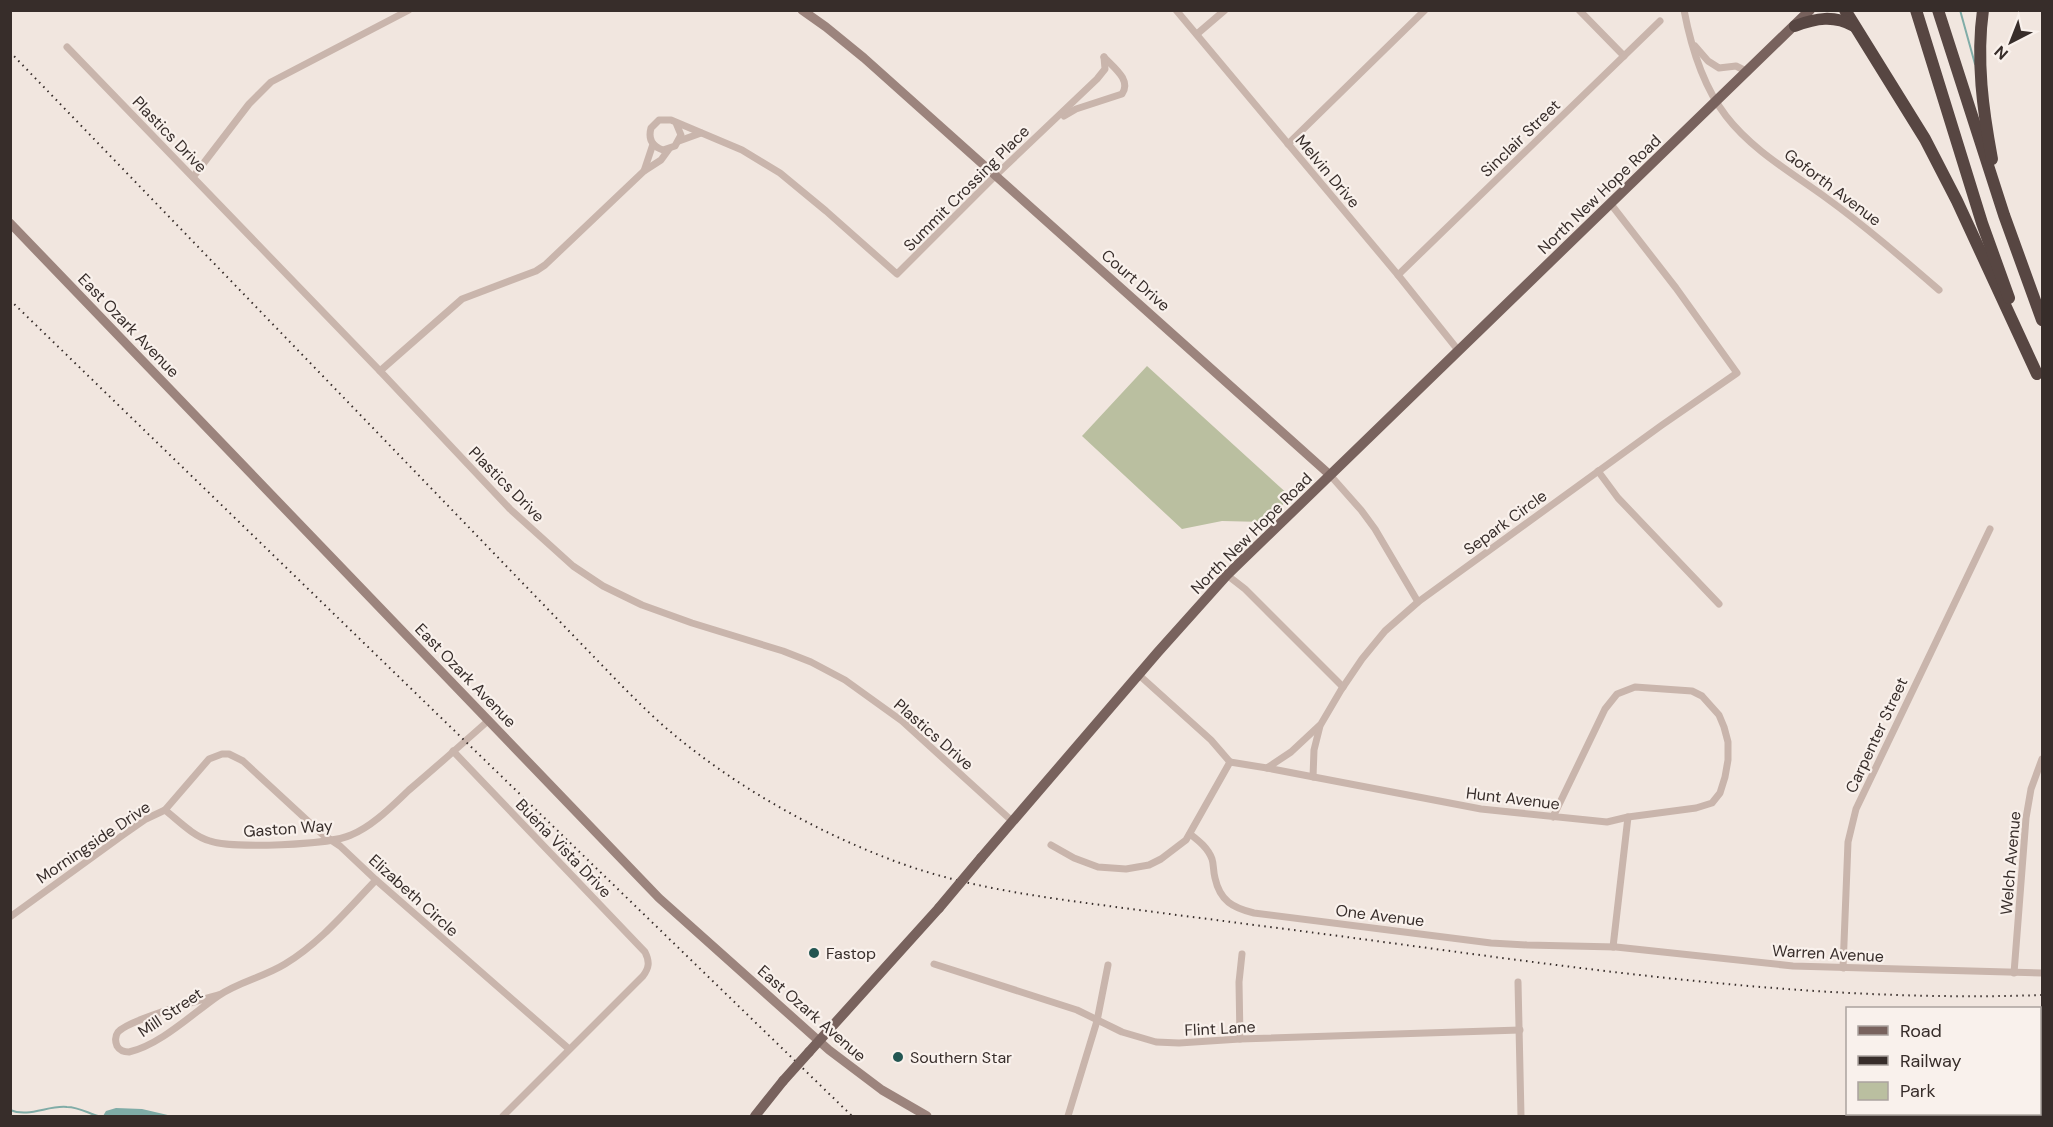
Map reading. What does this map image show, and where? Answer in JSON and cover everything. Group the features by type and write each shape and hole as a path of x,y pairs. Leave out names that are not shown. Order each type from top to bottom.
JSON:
{"highway":[{"path":"1845,10 1905,105 1933,155 2040,379"},
{"path":"1916,10 1982,223 2040,379"},
{"path":"1938,10 2032,297 2043,320"},
{"path":"1983,10 1980,48 1982,94 1993,161 1992,178"},
{"path":"1795,26 1812,19 1825,18 1844,20 1855,26"}],"main road":[{"name":"Court Drive","path":"802,10 864,58 1330,475"},
{"name":"North New Hope Road","path":"755,1116 783,1081 939,908 1227,575 1810,10"},
{"name":"East Ozark Avenue","path":"10,223 659,898 819,1041 882,1090 927,1116"}],"street":[{"path":"193,177 249,104 271,82 409,10"},
{"name":"Melvin Drive","path":"1176,10 1458,350"},
{"path":"1197,34 1225,10"},
{"path":"1579,10 1624,56"},
{"name":"Goforth Avenue","path":"1684,10 1699,64 1716,102 1737,129 1887,244 1939,290"},
{"path":"1288,144 1421,12"},
{"name":"Sinclair Street","path":"1398,275 1660,21"},
{"path":"1691,41 1708,61 1719,68 1736,66 1748,72"},
{"name":"Plastics Drive","path":"67,47 510,509 587,576 642,605 783,651 845,680 902,721 1012,821"},
{"name":"Summit Crossing Place","path":"700,134 742,150 780,173 897,274 1097,79 1105,69 1104,57 1125,80 1125,90 1122,94 1076,109 1054,122"},
{"path":"645,171 653,144 650,133 655,123 665,119 700,134"},
{"path":"675,123 681,135 679,141"},
{"path":"380,371 462,299 536,271 545,265 645,171 661,160 669,149 679,141 700,134"},
{"path":"653,144 658,148 669,149"},
{"name":"Separk Circle","path":"1313,777 1314,750 1321,724 1343,687 1385,631 1418,602 1598,471 1737,374 1676,288 1610,203"},
{"path":"1598,471 1618,498 1719,604"},
{"name":"Court Drive","path":"1330,475 1375,529 1418,602"},
{"name":"Carpenter Street","path":"1843,968 1848,842 1856,809 1990,529"},
{"path":"1227,575 1245,589 1343,687"},
{"path":"1139,675 1212,740 1230,762 1267,768"},
{"name":"Hunt Avenue","path":"1267,768 1481,809 1553,817 1607,822 1696,808 1712,803 1720,793 1728,760 1728,742 1719,715 1702,696 1692,691 1635,687 1617,694 1605,709 1553,817"},
{"name":"Gaston Way","path":"165,810 200,837 217,843 245,845 331,842 351,836 363,828 394,804 489,720"},
{"name":"Separk Circle","path":"1267,768 1291,752 1321,724"},
{"name":"Buena Vista Drive","path":"453,751 645,952 649,966 643,976 568,1049"},
{"name":"Morningside Drive","path":"10,917 146,819 165,810 208,759 230,754 243,760"},
{"name":"Welch Avenue","path":"2014,973 2026,818 2031,789 2039,777 2043,759"},
{"name":"Elizabeth Circle","path":"243,760 331,842 340,846 568,1049"},
{"path":"1051,845 1085,864 1098,867 1126,869 1149,865 1179,846 1190,834 1230,762"},
{"path":"1613,947 1628,817"},
{"name":"One Avenue","path":"1190,834 1209,852 1218,889 1224,900 1241,910 1491,943 1613,947"},
{"name":"Mill Street","path":"221,994 142,1048 124,1052 116,1044 117,1035 134,1022 221,994 265,975 301,954 317,941 376,880"},
{"name":"Warren Avenue","path":"1613,947 1758,964 2043,973"},
{"path":"1240,1039 1239,982 1242,954"},
{"name":"Flint Lane","path":"934,964 1077,1010 1122,1032 1156,1042 1520,1030"},
{"path":"1068,1116 1097,1021 1108,965"},
{"path":"1518,982 1521,1116"},
{"path":"503,1116 568,1049"}],"green space":[{"path":"1147,366 1291,497 1264,522 1222,521 1182,529 1082,436"}],"water":[{"path":"116,1108 142,1109 172,1116 103,1116 106,1111"}],"waterway":[{"path":"1960,10 1975,64"},
{"path":"10,1110 24,1113 71,1107 98,1116"}],"railway":[{"path":"10,52 649,713 692,749 747,788 835,836 924,871 1005,890 1486,956 1763,987 1949,996 2042,995"},
{"path":"10,300 852,1116"}],"place":[{"name":"Fastop","path":"814,953"},
{"name":"Southern Star","path":"898,1057"}]}
